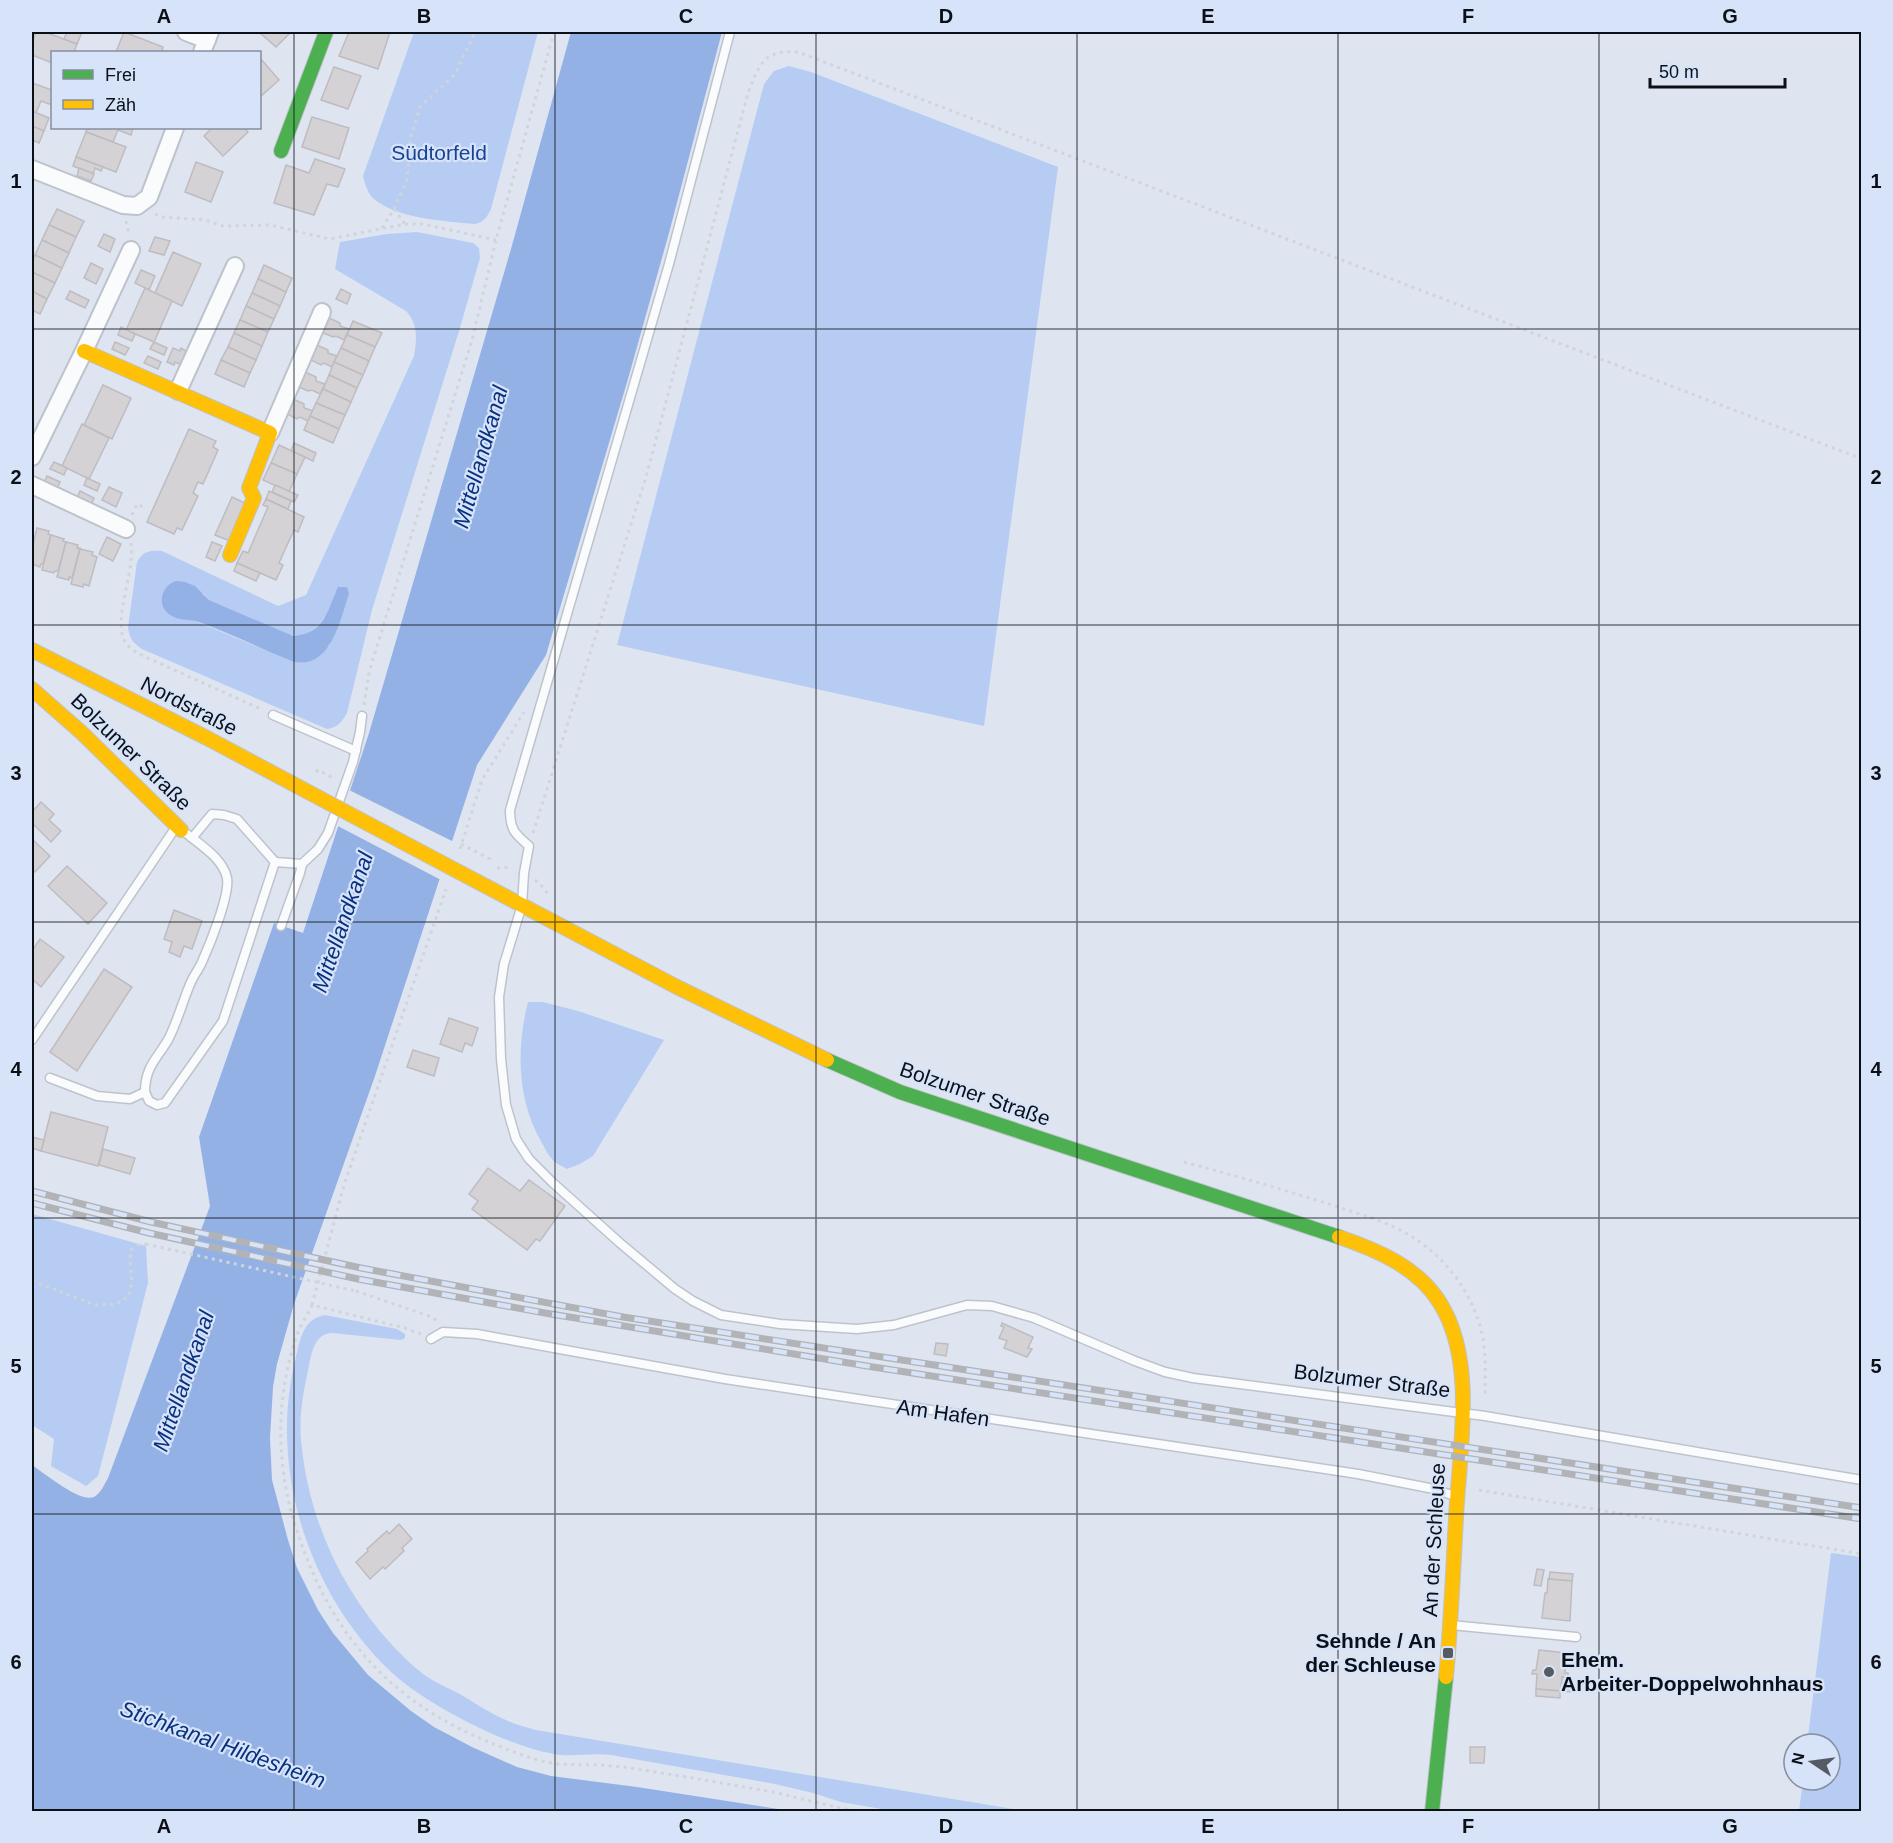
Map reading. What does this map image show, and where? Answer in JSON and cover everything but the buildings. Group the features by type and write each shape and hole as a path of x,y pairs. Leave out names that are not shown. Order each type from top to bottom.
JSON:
{"main road":[{"path":"281,151 326,32"},
{"path":"84,351 270,433 249,488 254,498 230,555"},
{"name":"Nordstraße","path":"32,650 207,738 327,802"},
{"name":"Bolzumer Straße","path":"32,689 82,733 183,831"},
{"name":"Bolzumer Straße","path":"327,802 770,1035 833,1065 900,1092 1379,1251 1416,1275 1432,1292 1446,1313 1456,1339 1461,1376 1461,1413"},
{"name":"An der Schleuse","path":"1432,1812 1450,1625 1461,1413"}],"street":[{"path":"186,32 207,41"},
{"path":"32,169 130,205 149,197 175,129"},
{"path":"32,457 131,250"},
{"path":"178,391 235,266"},
{"path":"270,433 322,312"},
{"path":"32,485 126,529"}],"lane":[{"path":"522,905 529,846 517,836 510,824 510,810 665,275 730,32"},
{"path":"273,715 356,751"},
{"path":"282,926 302,864 318,849 328,833 356,751 362,716"},
{"path":"32,1040 183,831 212,814 224,815 237,819 275,862 302,864"},
{"name":"Bolzumer Straße","path":"146,1092 145,1081 154,1059 168,1039 192,980 202,963 227,895 228,880 218,860 183,831"},
{"path":"50,1078 97,1096 130,1099 146,1092 149,1101 157,1105 165,1103 223,1020 275,862"},
{"name":"Bolzumer Straße","path":"522,905 504,964 499,997 501,1059 506,1104 516,1139 529,1159 552,1182 620,1243 675,1289 693,1301 721,1315 744,1320 857,1329 894,1325 967,1305 992,1306 1034,1318 1135,1361 1184,1376 1226,1384 1461,1413"},
{"name":"Am Hafen","path":"431,1339 437,1334 450,1331 477,1334 644,1365 860,1400 1358,1474 1457,1491"},
{"path":"1461,1413 1862,1480"},
{"path":"1450,1625 1576,1637"}],"path":[{"path":"382,228 408,180 411,136 420,107 454,74 475,32"},
{"path":"362,716 369,672 472,340 496,240 554,32"},
{"path":"529,846 646,477 747,93 758,68 768,58 782,51 798,52 820,60 1862,459"},
{"path":"131,250 130,205 161,217 205,220 223,226 270,225 330,240 405,224 429,225 496,240"},
{"path":"394,209 405,224"},
{"path":"135,509 137,504 145,508"},
{"path":"126,529 132,548 122,622 123,638 127,644 139,654 273,715"},
{"path":"458,854 482,780 528,706"},
{"path":"318,770 345,784"},
{"path":"461,844 490,860"},
{"path":"449,882 344,1185 312,1305 296,1336 283,1394 280,1454 284,1485 304,1555 317,1585 353,1643 392,1684 444,1722 472,1735 545,1762 614,1767 689,1778 772,1792 862,1812"},
{"path":"32,1281 95,1305 116,1304 129,1296 132,1281 131,1250 138,1245 146,1244 356,1291 432,1317 450,1331"},
{"path":"312,1305 405,1328 431,1339"},
{"path":"1457,1491 1862,1554"}],"green space":[{"name":"Südtorfeld","path":"414,32 538,32 491,209 485,219 475,224 407,215 373,198 365,185 363,176"},
{"path":"789,66 811,72 1058,167 984,726 617,645 764,84 774,71"},
{"path":"417,232 473,243 479,248 480,258 372,610 347,713 339,724 327,729 142,649 132,640 128,627 137,562 144,553 150,551 162,551 278,606 306,595 414,356 416,332 413,321 406,311 335,269 340,242 387,234","holes":["336,591 349,594 329,646 302,663 294,662 198,622 179,619 203,593 209,600 288,635 298,636 307,634 320,624"]},
{"path":"528,1002 543,1002 578,1011 664,1040 593,1156 567,1169 553,1160 547,1151 534,1127 523,1092 522,1038"},
{"path":"32,1214 146,1246 148,1283 98,1476 86,1486 51,1466 54,1439 32,1425"},
{"path":"325,1315 397,1329 405,1334 405,1338 401,1340 332,1333 321,1337 312,1353 305,1388 301,1414 301,1440 305,1469 319,1524 342,1575 373,1623 414,1667 426,1676 500,1717 536,1730 1025,1811 893,1811 841,1802 775,1784 611,1755 561,1755 541,1751 494,1735 469,1723 403,1682 360,1638 336,1603 317,1566 302,1526 292,1485 287,1444 288,1402 295,1361 303,1332 311,1321"},
{"path":"1831,1553 1861,1557 1861,1811 1799,1811 1801,1792 1842,1792 1842,1732 1809,1732"}],"water":[{"path":"571,32 722,32 628,379 546,655 477,765 375,1076 294,1304 273,1387 270,1438 272,1480 297,1568 318,1610 333,1633 368,1675 434,1727 517,1767 551,1776 791,1811 32,1811 32,1465 71,1492 88,1498 99,1493 108,1478 210,1206 199,1137 274,923 303,933 369,733 511,249"},
{"path":"176,581 195,586 209,600 293,636 312,631 318,626 338,587 347,587 349,594 337,629 325,650 317,658 307,662 294,662 223,631 199,622 172,616 164,608 162,597 166,587"}],"pier":[{"path":"347,789 456,843 443,881 336,825"}],"railway":[{"path":"32,1191 151,1222 361,1268 623,1317 1862,1508"},
{"path":"32,1203 149,1233 358,1279 545,1313 873,1367 1862,1519"}],"traffic: fast":[{"path":"281,151 326,32"},
{"path":"827,1060 900,1092 1339,1237"},
{"path":"1432,1812 1446,1677"}],"traffic: slow":[{"path":"84,351 270,433 249,488 254,498 230,555"},
{"path":"32,650 207,738 327,802"},
{"path":"32,689 82,733 181,830"},
{"path":"327,802 459,872"},
{"path":"459,872 677,987 827,1060"},
{"path":"1339,1237 1396,1261 1420,1279 1440,1303 1451,1326 1459,1352 1463,1408 1462,1437 1446,1677"}],"place":[{"name":"Sehnde / An der Schleuse","path":"1448,1653"},
{"name":"Ehem. Arbeiter-Doppelwohnhaus","path":"1549,1672"}],"water label":[{"name":"Mittellandkanal","path":"480,457"},
{"name":"Mittellandkanal","path":"342,922"},
{"name":"Mittellandkanal","path":"183,1381"},
{"name":"Stichkanal Hildesheim","path":"223,1744"}]}
